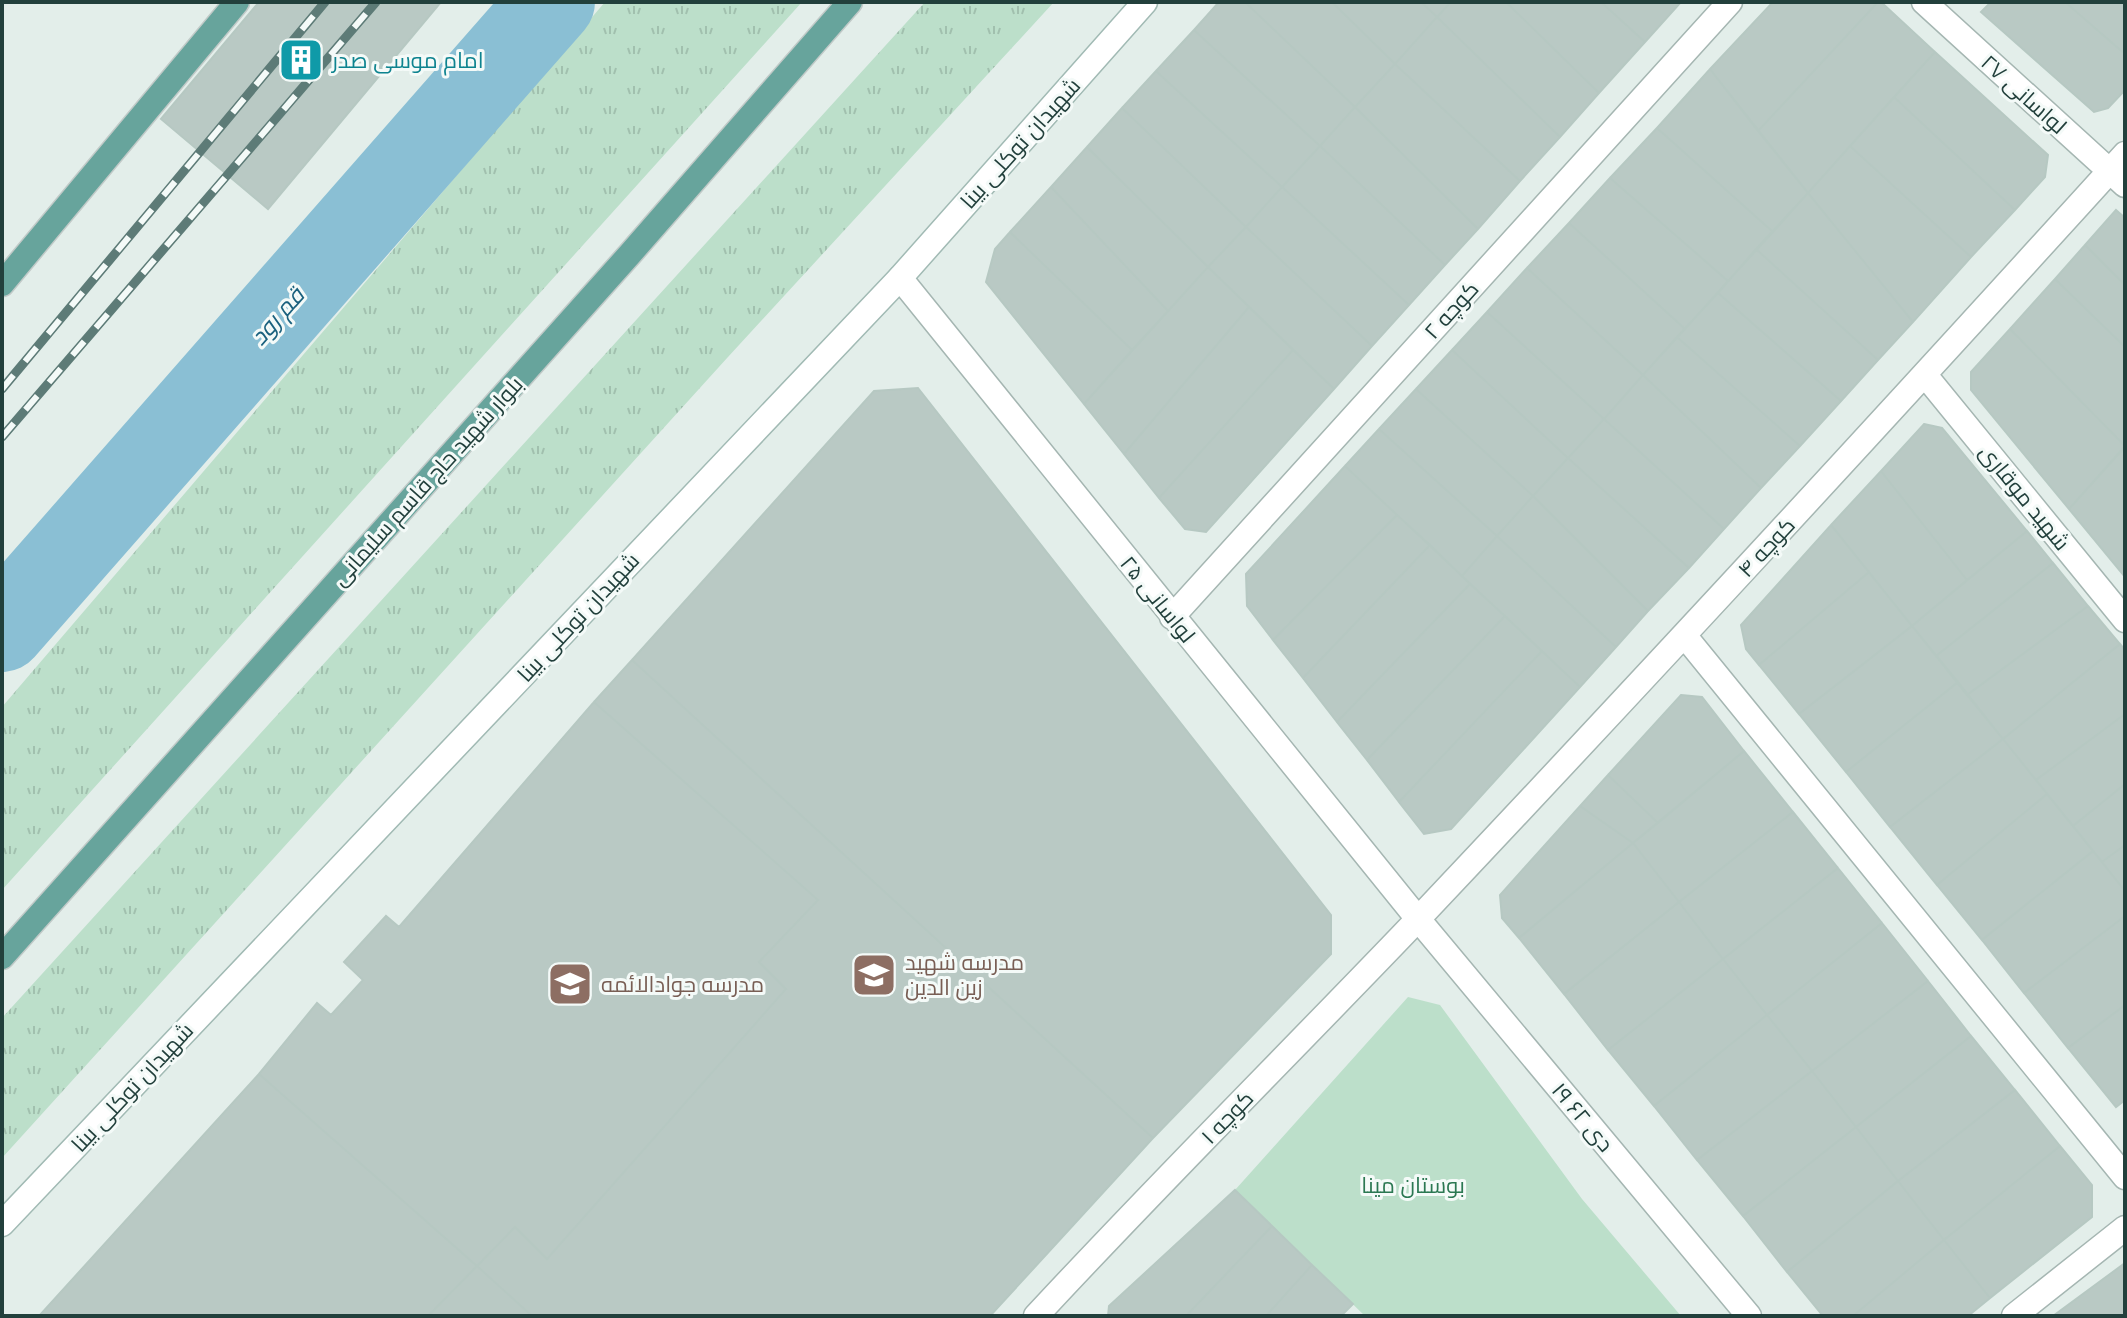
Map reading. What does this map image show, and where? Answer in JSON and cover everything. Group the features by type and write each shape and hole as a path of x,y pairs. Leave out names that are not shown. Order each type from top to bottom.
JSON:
{"main road":[{"path":"2,284 237,2"},
{"name":"بلوار شهید حاج قاسم سلیمانی","path":"2,957 619,266 850,2"}],"street":[{"name":"شهیدان توکلی بینا","path":"2,1224 900,278 1145,2"},
{"name":"کوچه ۲","path":"1172,617 1730,2"},
{"name":"لواسانی ۲۷","path":"1924,2 2120,170"},
{"name":"کوچه ۴","path":"1418,919 2120,170"},
{"name":"لواسانی ۲۵","path":"900,278 1418,919"},
{"name":"شهید موقاری","path":"1925,375 2125,620"},
{"path":"1684,635 2125,1177"},
{"name":"کوچه ۱","path":"1047,1312 1418,919"},
{"name":"۱۹ دی ۶۲","path":"1418,919 1749,1316"},
{"path":"2014,1316 2125,1228"}],"green space":[{"path":"605,2 802,2 2,890 2,707"},
{"path":"925,2 1054,2 2,1158 2,1018"},
{"name":"بوستان مینا","path":"1408,997 1440,1005 1582,1199 1681,1316 1365,1316 1235,1190"}],"building":[{"name":"امام موسی صدر","path":"259,2 441,2 268,209 161,119"},
{"path":"1219,2 1245,2 1355,107 1320,146 1194,30"},
{"path":"1245,2 1332,2 1395,64 1355,107"},
{"path":"1332,2 1421,2 1437,17 1395,64"},
{"path":"1421,2 1451,2 1437,17"},
{"path":"1451,2 1506,2 1599,93 1560,137 1437,17"},
{"path":"1506,2 1601,2 1645,42 1599,93"},
{"path":"1601,2 1681,2 1645,42"},
{"path":"1773,2 1878,2 1758,131 1710,69"},
{"path":"1878,2 1935,52 1808,193 1758,131"},
{"path":"1991,2 2065,2 2125,54 2125,90 2108,108 2094,112 1981,12"},
{"path":"2065,2 2125,2 2125,54"},
{"path":"1437,17 1560,137 1520,181 1395,64"},
{"path":"1194,30 1320,146 1282,187 1156,71"},
{"path":"1935,52 2048,155 2045,177 2015,210 1894,97"},
{"path":"1395,64 1520,181 1478,229 1355,107"},
{"path":"1710,69 1808,193 1773,232 1657,128"},
{"path":"1156,71 1282,187 1246,227 1122,108"},
{"path":"1894,97 2015,210 1971,257 1850,146"},
{"path":"1355,107 1478,229 1445,265 1320,146"},
{"path":"1122,108 1246,227 1208,267 1087,147"},
{"path":"1657,128 1773,232 1728,281 1610,178"},
{"path":"1320,146 1445,265 1409,305 1282,187"},
{"path":"1850,146 1971,257 1913,322 1808,193"},
{"path":"1087,147 1208,267 1168,311 1051,187"},
{"path":"1610,178 1728,281 1685,329 1569,223"},
{"path":"1051,187 1168,311 1132,350 1010,232"},
{"path":"1282,187 1409,305 1372,346 1246,227"},
{"path":"1808,193 1913,322 1878,360 1756,249"},
{"path":"2116,210 2125,218 2125,285 2085,245"},
{"path":"1569,223 1685,329 1643,375 1527,268"},
{"path":"1246,227 1372,346 1334,389 1208,267"},
{"path":"1010,232 1132,350 1084,404 986,282 995,249"},
{"path":"2085,245 2125,285 2125,347 2055,279"},
{"path":"1756,249 1878,360 1841,401 1718,293"},
{"path":"1208,267 1249,307 1124,454 1084,404"},
{"path":"1527,268 1643,375 1604,419 1487,312"},
{"path":"2055,279 2125,347 2125,446 2010,329"},
{"path":"1718,293 1841,401 1800,446 1677,337"},
{"path":"1249,307 1293,350 1159,498 1124,454"},
{"path":"1487,312 1604,419 1568,458 1452,350"},
{"path":"2010,329 2125,446 2069,509 1971,390 1971,372"},
{"path":"1677,337 1800,446 1761,488 1643,375"},
{"path":"1293,350 1334,389 1206,532 1185,529 1159,498"},
{"path":"1452,350 1568,458 1533,496 1416,389"},
{"path":"1643,375 1761,488 1724,529 1604,419"},
{"path":"918,388 1331,915 1331,954 1153,1138 632,660 874,391"},
{"path":"1416,389 1533,496 1497,536 1379,429"},
{"path":"1604,419 1724,529 1689,568 1568,458"},
{"path":"1924,424 1942,428 2027,531 1967,580 1881,471"},
{"path":"1379,429 1497,536 1462,576 1345,466"},
{"path":"2125,447 2125,577 2069,509"},
{"path":"1568,458 1689,568 1648,611 1533,496"},
{"path":"1345,466 1397,515 1273,640 1247,606 1246,574"},
{"path":"1881,471 1967,580 1912,626 1831,525"},
{"path":"1533,496 1648,611 1616,647 1497,536"},
{"path":"1397,515 1430,545 1303,678 1273,640"},
{"path":"1831,525 1869,572 1759,665 1746,649 1741,625"},
{"path":"2027,531 2053,563 1936,656 1912,626"},
{"path":"1497,536 1616,647 1580,687 1462,576"},
{"path":"1430,545 1470,584 1337,722 1303,678"},
{"path":"2053,563 2088,606 1967,695 1936,656"},
{"path":"1869,572 1912,626 1799,714 1759,665"},
{"path":"1470,584 1505,616 1367,760 1337,722"},
{"path":"2088,606 2120,644 2003,739 1967,695"},
{"path":"1505,616 1542,651 1399,802 1367,760"},
{"path":"1912,626 1958,682 1846,772 1799,714"},
{"path":"2120,644 2125,650 2125,714 2036,780 2003,739"},
{"path":"1542,651 1580,687 1451,829 1424,834 1399,802"},
{"name":"مدرسه شهید زین الدین","path":"632,660 1153,1138 990,1316 532,1316 477,1266 515,1227 547,1259 786,989 759,962 818,900 594,702"},
{"path":"1958,682 2003,739 1890,827 1846,772"},
{"path":"1681,695 1702,697 1744,751 1658,823 1608,775"},
{"name":"مدرسه جوادالائمه","path":"594,702 818,900 759,962 786,989 547,1259 515,1227 477,1266 259,1074 317,1003 331,1015 363,980 344,962 386,916 399,927"},
{"path":"2125,714 2125,784 2073,826 2036,780"},
{"path":"2003,739 2047,794 1937,885 1890,827"},
{"path":"1744,751 1793,812 1679,902 1633,843"},
{"path":"1608,775 1658,823 1633,843 1580,806"},
{"path":"2125,784 2125,845 2102,862 2073,826"},
{"path":"2047,794 2093,851 1982,940 1937,885"},
{"path":"1580,806 1633,843 1519,938 1502,918 1500,895"},
{"path":"1793,812 1838,868 1723,959 1679,902"},
{"path":"1633,843 1679,902 1564,994 1519,938"},
{"path":"2125,845 2125,891 2102,862"},
{"path":"2093,851 2125,891 2125,916 2024,993 1982,940"},
{"path":"1838,868 1882,923 1767,1015 1723,959"},
{"path":"1679,902 1723,959 1608,1050 1564,994"},
{"path":"2125,916 2125,1005 2068,1048 2024,993"},
{"path":"1882,923 1928,981 1812,1071 1767,1015"},
{"path":"1723,959 1767,1015 1654,1106 1608,1050"},
{"path":"1928,981 1971,1036 1856,1127 1812,1071"},
{"path":"2125,1005 2125,1100 2116,1107 2068,1048"},
{"path":"1767,1015 1812,1071 1697,1160 1654,1106"},
{"path":"1971,1036 2015,1090 1898,1181 1856,1127"},
{"path":"1812,1071 1856,1127 1743,1216 1697,1160"},
{"path":"259,1074 477,1266 428,1316 39,1316"},
{"path":"2015,1090 2060,1146 1944,1240 1898,1181"},
{"path":"1856,1127 1898,1181 1787,1272 1743,1216"},
{"path":"2060,1146 2092,1185 2092,1217 1990,1298 1944,1240"},
{"path":"1898,1181 1944,1240 1853,1316 1823,1316 1787,1272"},
{"path":"1235,1190 1272,1226 1186,1316 1108,1316 1109,1306"},
{"path":"1272,1226 1312,1265 1266,1316 1186,1316"},
{"path":"1944,1240 1990,1298 1968,1316 1853,1316"},
{"path":"2125,1263 2125,1316 2053,1316"},
{"path":"1312,1265 1353,1304 1341,1316 1266,1316"},
{"path":"477,1266 532,1316 428,1316"}],"waterway":[{"name":"قم رود","path":"2,629 552,2"}],"railway":[{"path":"2,389 325,2"},
{"path":"2,437 376,2"}],"place":[{"name":"امام موسی صدر","path":"301,60"},
{"name":"مدرسه شهید زین الدین","path":"874,975"},
{"name":"مدرسه جوادالائمه","path":"570,984"}]}
